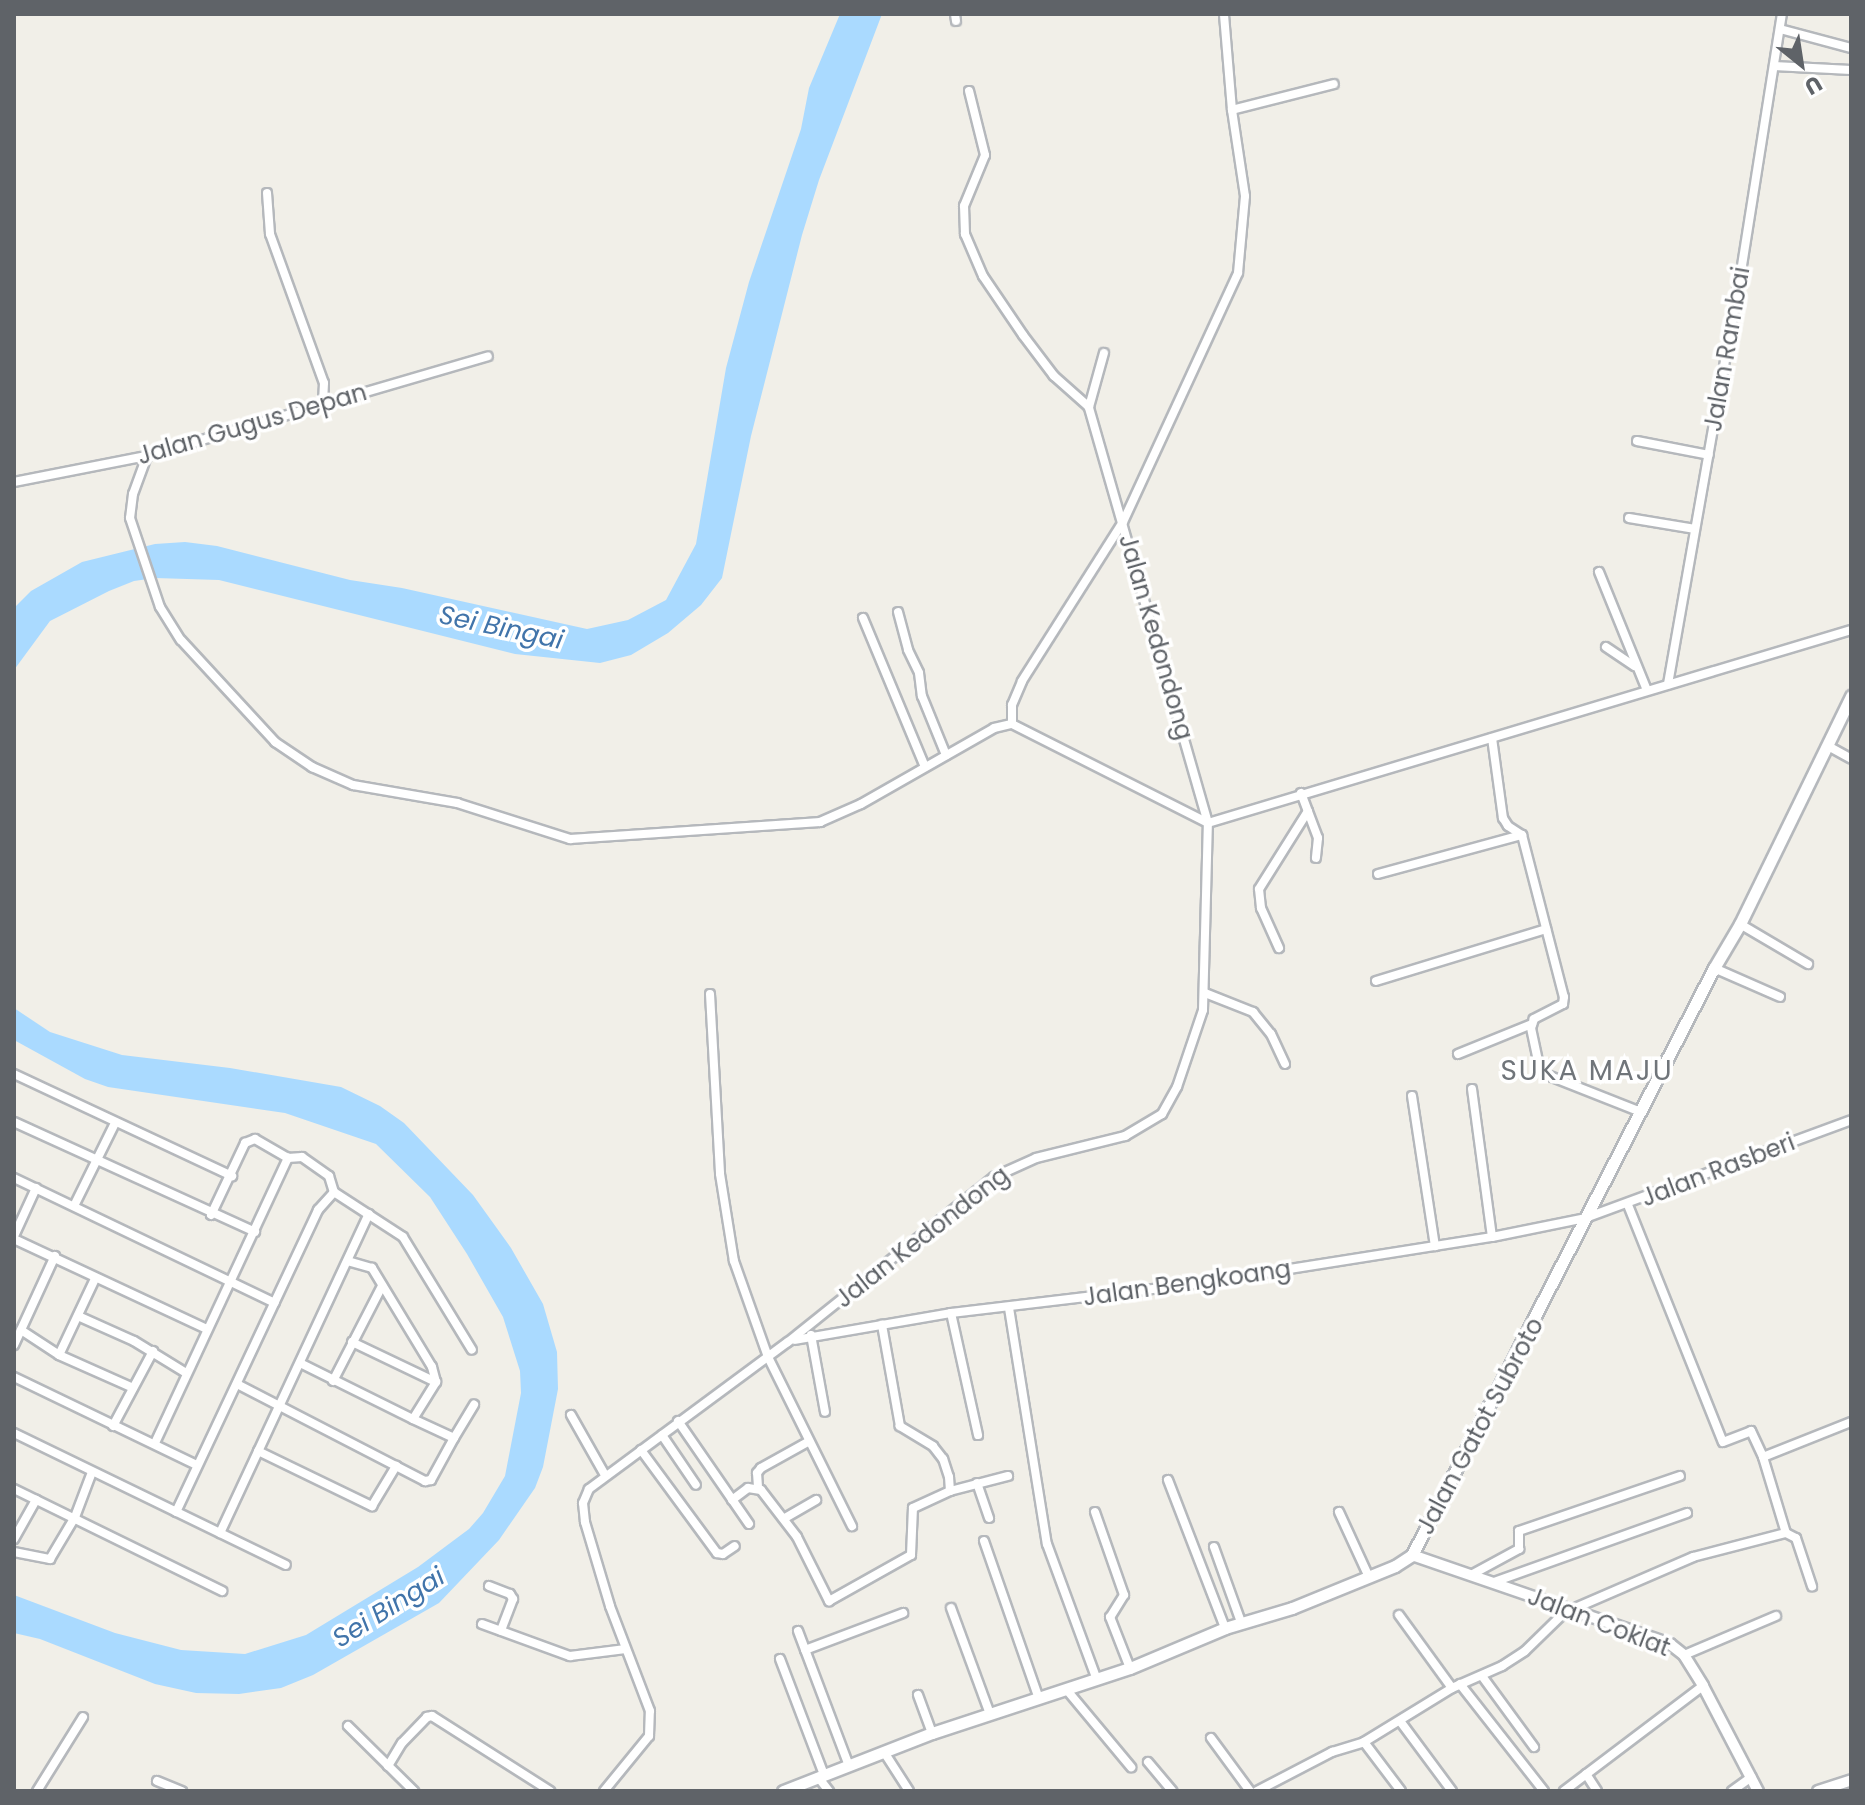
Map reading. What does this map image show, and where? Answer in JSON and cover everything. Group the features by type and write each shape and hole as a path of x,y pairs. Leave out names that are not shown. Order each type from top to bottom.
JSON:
{"main road":[{"name":"Jalan Gatot Subroto","path":"783,1791 932,1733 1038,1696 1097,1680 1241,1622 1292,1608 1395,1566 1412,1555 1714,968 1740,924 1851,696"}],"street":[{"path":"1012,724 1012,705 1022,681 1123,522 1238,273 1245,196 1232,110 1224,14"},
{"name":"Jalan Rambai","path":"1668,684 1782,14"},
{"path":"1780,29 1851,48"},
{"path":"1774,66 1851,70"},
{"path":"1232,110 1334,84"},
{"path":"969,91 985,155 964,206 963,218 969,245 991,289 1054,376 1089,407 1104,353"},
{"path":"267,193 270,234 281,260 291,300 324,383 323,405"},
{"name":"Jalan Gugus Depan","path":"14,482 147,456 488,356"},
{"name":"Jalan Kedondong","path":"604,1791 649,1736 650,1711 645,1691 626,1649 585,1522 583,1503 589,1489 788,1342 994,1177 1036,1158 1125,1136 1162,1114 1177,1087 1205,993 1208,823 1123,522 1097,445 1089,407"},
{"path":"1637,441 1709,455"},
{"path":"147,456 133,494 131,529 152,586 181,640 249,716 295,758 353,785 457,803 570,839 820,822 836,817 994,728 1012,724 1208,823 1851,630"},
{"path":"1629,518 1695,529"},
{"path":"1599,572 1635,667 1647,690"},
{"path":"898,612 908,650 919,673 922,696 946,755"},
{"path":"863,618 925,767"},
{"path":"1606,647 1635,667"},
{"path":"1492,738 1503,818 1508,826 1522,835 1563,1004 1534,1019 1532,1024 1539,1065 1544,1073 1641,1112"},
{"path":"1828,746 1851,759"},
{"path":"1301,793 1318,838 1316,858"},
{"path":"1279,948 1261,908 1259,889 1308,811"},
{"path":"1378,874 1522,835"},
{"path":"1740,924 1808,964"},
{"path":"1376,981 1546,929"},
{"path":"1714,968 1780,997"},
{"path":"1205,993 1253,1012 1271,1034 1285,1064"},
{"path":"710,994 720,1174 727,1235 743,1295 808,1442 852,1526"},
{"path":"1458,1054 1532,1024"},
{"path":"14,1074 232,1176"},
{"path":"1472,1089 1492,1237"},
{"path":"1412,1096 1435,1246"},
{"name":"Jalan Rasberi","path":"1585,1218 1628,1205 1851,1120"},
{"path":"14,1122 211,1215 255,1232"},
{"path":"74,1206 115,1123"},
{"path":"211,1215 243,1147 249,1141 255,1139 288,1158 302,1157 324,1171 332,1180 334,1192 403,1237 472,1350"},
{"path":"155,1443 288,1158"},
{"path":"14,1178 275,1303"},
{"path":"36,1188 14,1237 95,1279 122,1287 207,1329"},
{"path":"176,1512 318,1210 334,1192"},
{"path":"1628,1205 1723,1442 1751,1431 1763,1457 1786,1533"},
{"path":"220,1533 348,1261 348,1253 369,1214"},
{"name":"Jalan Bengkoang","path":"788,1342 811,1335 951,1313 1009,1308 1435,1246 1585,1218"},
{"path":"14,1345 55,1256"},
{"path":"348,1261 372,1268 432,1367 436,1382 413,1419"},
{"path":"59,1355 95,1279"},
{"path":"333,1381 382,1286"},
{"path":"1009,1308 1047,1544 1097,1680"},
{"path":"951,1313 978,1435"},
{"path":"78,1316 153,1351 186,1373"},
{"path":"882,1325 900,1426 905,1432 923,1437 943,1459 950,1491"},
{"path":"21,1330 59,1355 133,1388"},
{"path":"811,1335 825,1412"},
{"path":"352,1342 436,1382"},
{"path":"113,1426 153,1351"},
{"path":"300,1363 454,1438"},
{"path":"14,1377 197,1465"},
{"path":"237,1384 429,1481 474,1405"},
{"path":"571,1415 605,1475"},
{"path":"678,1421 749,1524"},
{"path":"1763,1457 1851,1422"},
{"path":"14,1433 286,1565"},
{"path":"662,1435 696,1485"},
{"path":"808,1442 761,1468 757,1473 758,1487 785,1518 829,1601 909,1557 914,1545 913,1508 950,1491 1008,1476"},
{"path":"641,1450 717,1553 723,1554 735,1546"},
{"path":"258,1451 372,1506 396,1466"},
{"path":"14,1552 50,1559 75,1517 92,1472"},
{"path":"1471,1575 1519,1549 1519,1531 1680,1476"},
{"path":"1168,1480 1225,1628"},
{"path":"977,1483 989,1518"},
{"path":"732,1500 741,1492 758,1487"},
{"path":"14,1489 222,1591"},
{"path":"14,1539 36,1500"},
{"path":"785,1518 816,1500"},
{"path":"1095,1512 1124,1595 1110,1617 1130,1668"},
{"path":"1339,1512 1368,1575"},
{"path":"1494,1582 1687,1513"},
{"path":"1257,1791 1332,1752 1364,1742 1456,1686 1482,1676 1525,1651 1571,1609 1693,1557 1786,1533 1796,1538 1812,1586"},
{"path":"984,1541 1038,1696"},
{"path":"1214,1547 1241,1622"},
{"name":"Jalan Coklat","path":"1412,1555 1670,1644 1684,1655 1703,1686 1758,1791"},
{"path":"489,1586 510,1594 513,1599 501,1631"},
{"path":"951,1608 990,1714"},
{"path":"805,1650 903,1613"},
{"path":"1399,1615 1544,1791"},
{"path":"1684,1655 1776,1616"},
{"path":"482,1624 570,1656 626,1649"},
{"path":"798,1631 849,1766"},
{"path":"780,1659 829,1791"},
{"path":"1482,1676 1534,1747"},
{"path":"1564,1791 1703,1686"},
{"path":"1066,1689 1131,1767"},
{"path":"918,1695 932,1733"},
{"path":"388,1766 402,1743 427,1717 432,1716 550,1791"},
{"path":"37,1791 83,1717"},
{"path":"1400,1721 1452,1791"},
{"path":"348,1726 414,1791"},
{"path":"1211,1738 1250,1791"},
{"path":"1364,1742 1401,1791"},
{"path":"884,1752 909,1791"},
{"path":"1148,1762 1172,1791"},
{"path":"1586,1774 1597,1791"},
{"path":"1732,1791 1751,1777"},
{"path":"1818,1791 1851,1780"},
{"path":"157,1781 182,1791"}],"water":[{"name":"Sei Bingai","path":"840,14 882,14 819,180 802,235 751,436 722,578 701,605 668,633 631,655 600,663 515,654 219,580 155,578 134,581 109,591 50,621 14,670 14,608 31,591 82,562 155,544 185,542 217,546 350,580 402,588 587,629 628,620 666,600 696,544 726,368 749,282 801,129 809,88"},
{"name":"Sei Bingai","path":"14,1008 50,1032 122,1055 230,1068 341,1087 380,1106 404,1123 473,1195 511,1248 543,1304 557,1352 558,1389 543,1467 535,1488 499,1540 439,1603 313,1675 281,1688 239,1694 196,1693 155,1684 40,1639 14,1633 14,1595 115,1633 181,1650 245,1654 306,1635 418,1567 469,1529 483,1513 505,1476 521,1393 520,1371 503,1317 467,1254 430,1197 376,1144 285,1113 108,1087 85,1079 14,1040"}],"district":[{"name":"SUKA MAJU","path":"1587,1071"}]}
